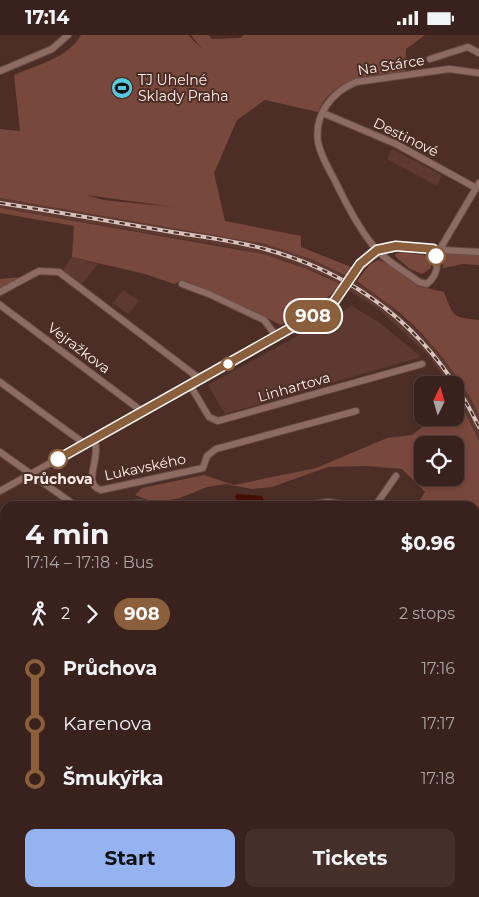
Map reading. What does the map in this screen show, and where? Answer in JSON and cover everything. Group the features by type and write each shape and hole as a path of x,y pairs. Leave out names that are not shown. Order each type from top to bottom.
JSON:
{"street":[{"path":"0,71 52,49 68,35"},
{"name":"Na Stárce","path":"430,59 468,47 479,53"},
{"name":"Na Stárce","path":"436,249 437,272 427,284 419,282 377,250 354,219 322,154 318,141 322,113 330,98 342,88 356,82 449,69 479,73"},
{"name":"Destinové","path":"322,113 396,144 478,185"},
{"path":"436,249 478,185"},
{"path":"0,491 321,311 334,302 360,264 377,250 396,246 479,252"},
{"path":"0,292 39,271 58,272 200,379"},
{"path":"182,284 209,294 264,320 277,337"},
{"name":"Vejražkova","path":"0,305 143,412"},
{"name":"Linhartova","path":"190,385 209,417 218,421 422,364"},
{"path":"0,382 85,444"},
{"name":"Lukavského","path":"94,439 98,451 91,481 94,487 101,490 203,467 207,456 216,449 356,411"},
{"path":"0,452 69,501"},
{"path":"378,501 396,476"}],"shaded area":[{"path":"81,35 188,35 203,50 191,35 208,35 212,39 240,38 244,35 425,35 406,49 405,71 367,77 343,85 333,91 318,112 265,100 237,120 214,173 225,221 301,236 301,247 351,267 347,276 311,259 265,244 0,198 0,129 20,131 14,75 51,60 68,50","holes":["86,195 174,207 103,200"]},
{"path":"392,149 442,175 437,186 387,159"},
{"path":"0,198 238,238 290,251 332,268 383,299 433,346 457,376 443,376 426,353 377,308 327,277 286,261 236,248 0,208"},
{"path":"0,208 263,254 307,269 340,284 313,309 281,325 213,292 182,281 174,284 145,274 72,257 74,226 0,213"},
{"path":"444,251 479,254 479,265 463,264 443,268"},
{"path":"401,252 431,256 431,268 422,274 410,269 396,257 395,254"},
{"path":"72,257 98,264 82,284 63,270"},
{"path":"378,260 389,262 418,286 444,292 452,311 458,316 479,320 479,415 464,389 464,376 456,376 445,360 412,324 357,281 369,265"},
{"path":"21,277 19,279 0,289 0,279"},
{"path":"123,290 139,301 128,314 113,303"},
{"path":"352,306 380,323 421,357 225,414 208,385"},
{"path":"464,388 479,415 479,441 464,410"},
{"path":"464,410 479,441 479,501 419,501 425,492 419,486 464,486 464,436 414,436 414,481 402,469 365,466 328,467 272,487 252,489 226,484 207,487 180,498 165,501 150,501 135,495 142,488 204,475 234,485 316,468 387,438 412,435 424,426 464,426"},
{"path":"237,494 262,496 264,501 236,501 235,496"}],"railway":[{"path":"0,203 219,239 265,249 334,275 364,293 392,314 418,338 441,365 461,394 479,427"}],"bus line":[{"name":"908","path":"58,459 321,311 334,302 360,264 377,250 396,246 433,249 436,256"}],"place":[{"name":"TJ Uhelné Sklady Praha","path":"122,88"},
{"name":"Průchova","path":"58,459"}]}
